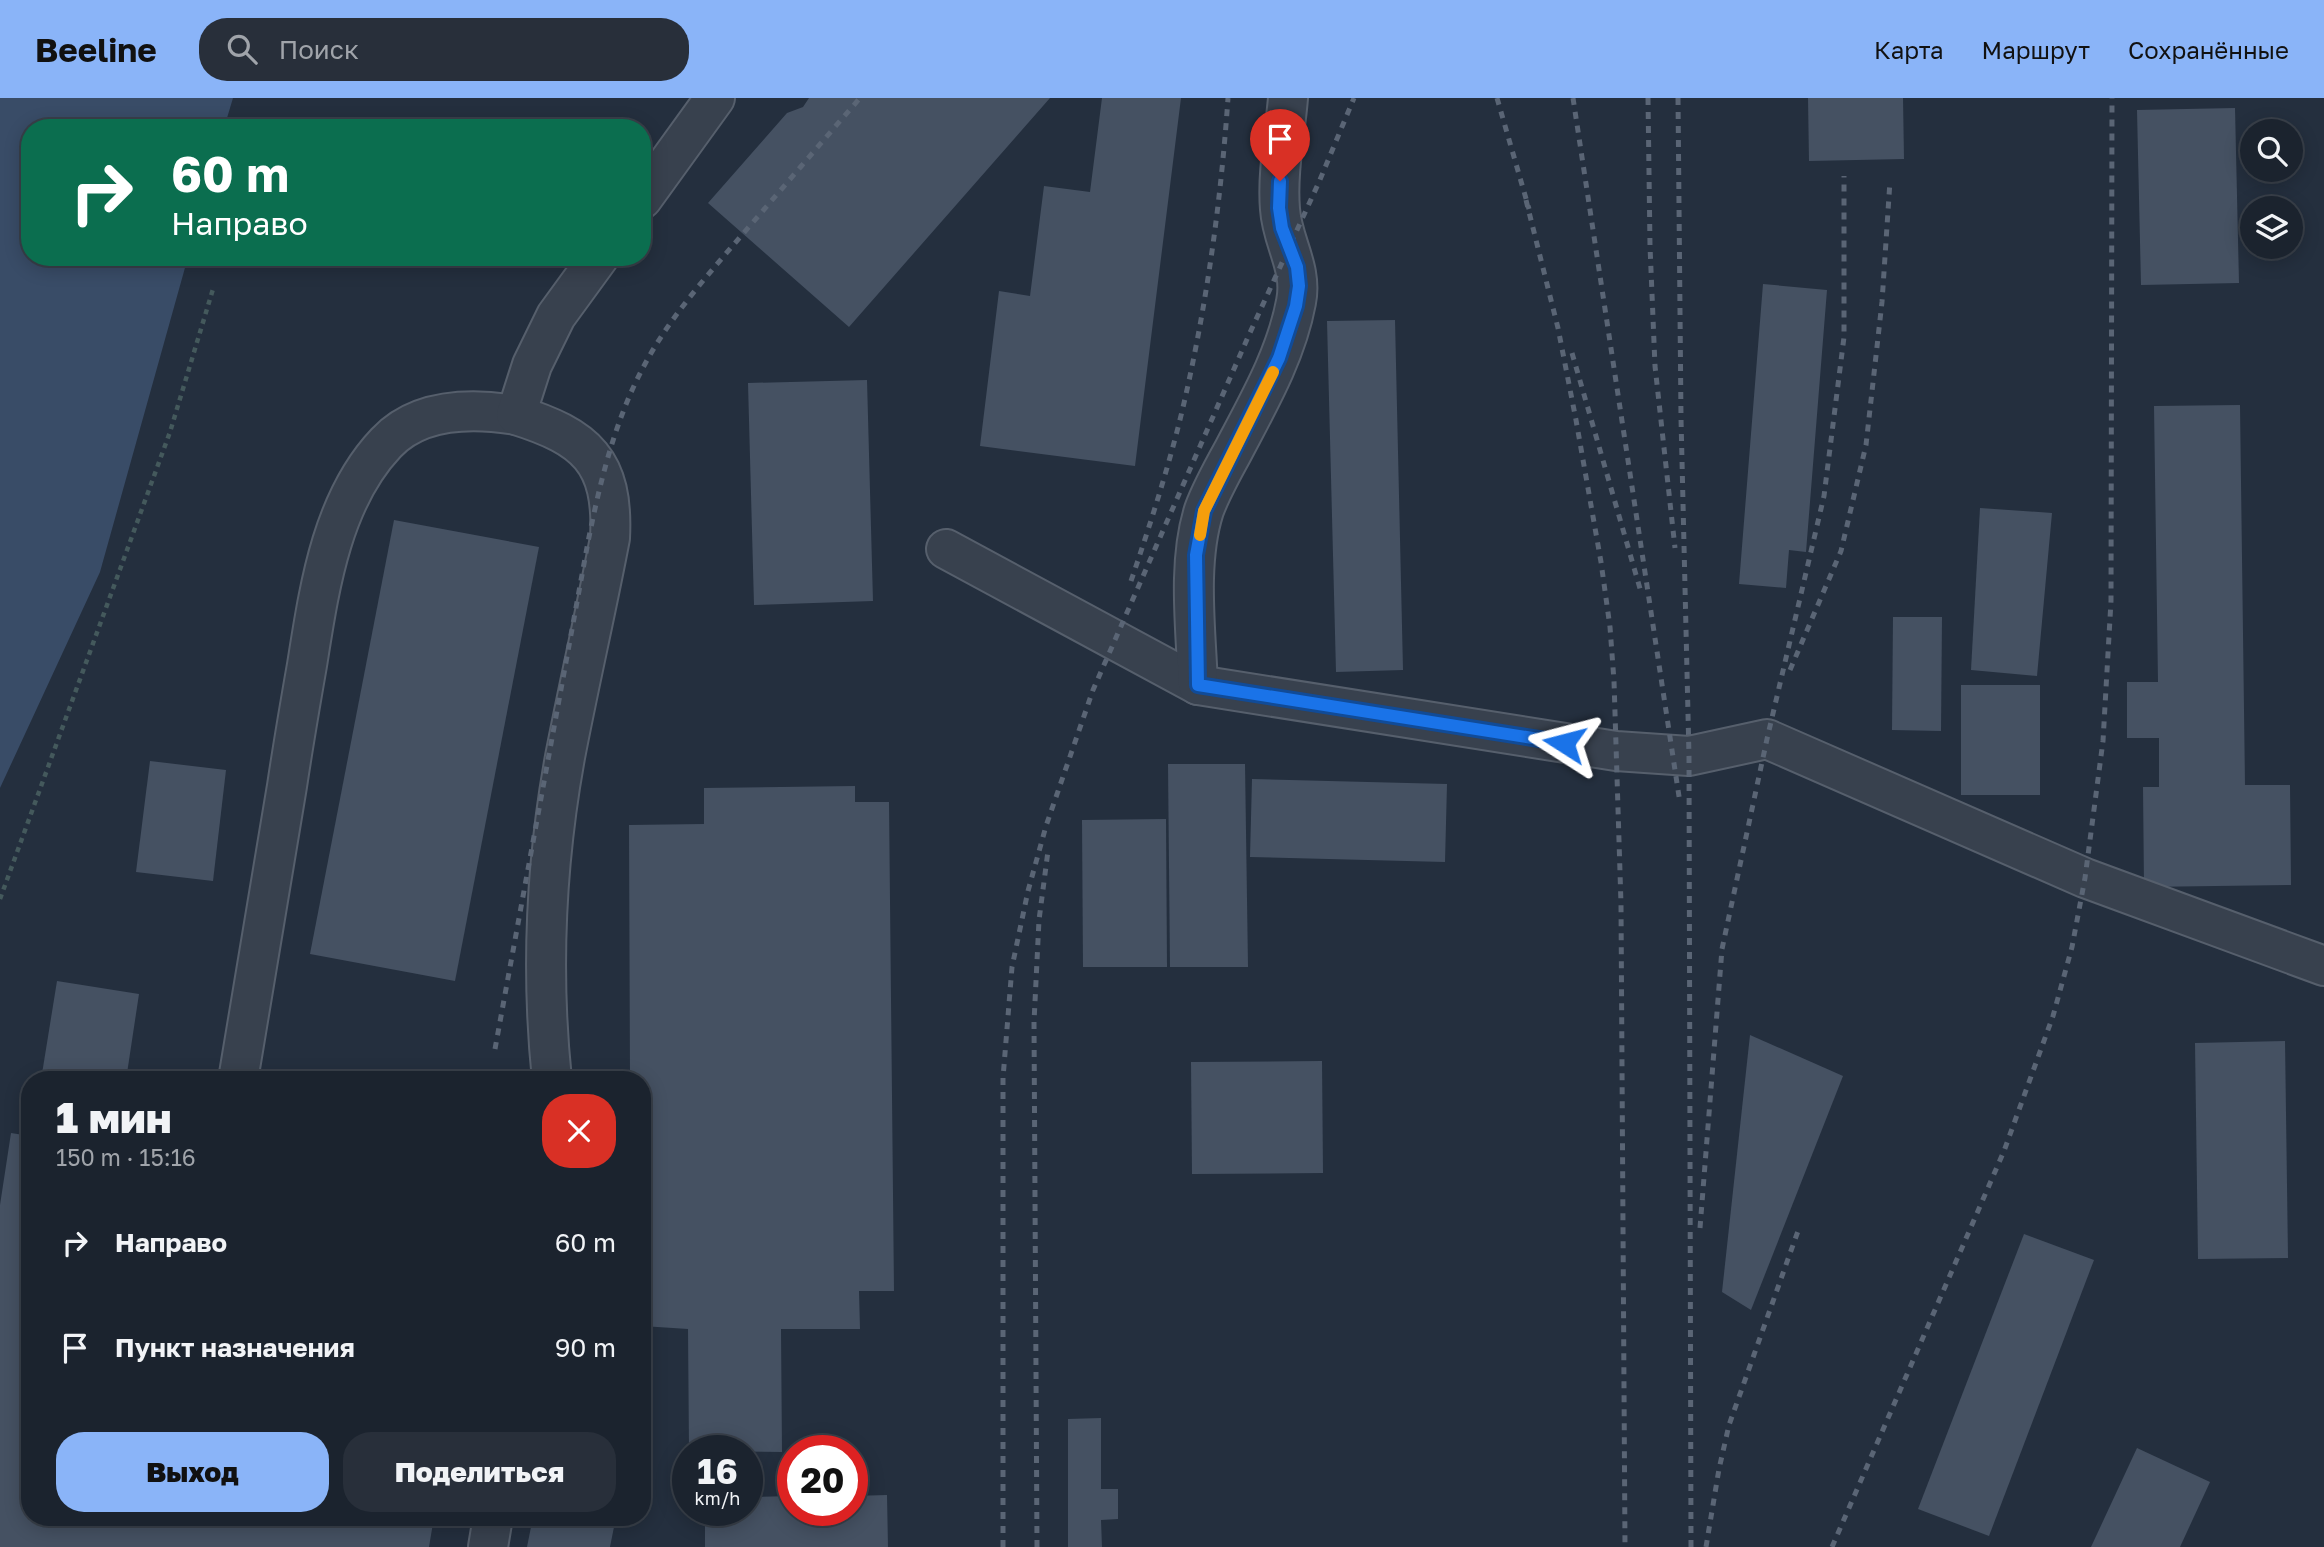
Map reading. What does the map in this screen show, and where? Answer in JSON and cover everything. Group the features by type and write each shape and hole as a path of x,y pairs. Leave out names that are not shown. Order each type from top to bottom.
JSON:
{"lane":[{"path":"651,187 715,98"},
{"path":"1198,685 1196,555 1204,511 1279,358 1296,306 1299,286 1297,267 1282,228 1279,208 1288,98"},
{"path":"516,415 532,365 556,316 593,266"},
{"path":"239,1071 315,617 334,535 352,493 387,442 412,423 470,410 516,415 570,436 589,454 603,475 609,492 610,538 565,758 557,811 547,960 546,1010 551,1071"},
{"path":"946,549 1198,685 1616,751 1689,756 1767,739 2085,878 2324,966"},
{"path":"488,1547 492,1526"}],"path":[{"path":"0,899 170,432 213,289"}],"water":[{"path":"0,98 233,98 227,119 21,119 21,266 185,266 100,572 0,788"}],"building":[{"path":"809,98 1050,98 849,327 708,203 787,113 803,107"},
{"path":"1102,98 1181,98 1135,466 980,446 999,291 1030,296 1044,186 1090,192"},
{"path":"1808,98 1903,98 1904,159 1809,161"},
{"path":"2235,108 2239,283 2141,285 2137,110"},
{"path":"1763,284 1827,290 1806,552 1789,550 1786,588 1739,584"},
{"path":"1395,320 1403,670 1336,672 1327,321"},
{"path":"867,380 873,601 754,605 748,383"},
{"path":"2240,405 2245,785 2290,785 2291,885 2144,887 2143,787 2159,787 2159,738 2127,738 2127,682 2158,682 2154,406"},
{"path":"1980,508 2052,513 2037,676 1971,670"},
{"path":"394,520 539,547 455,981 310,954"},
{"path":"1893,617 1942,617 1941,731 1892,730"},
{"path":"1961,685 2040,685 2040,795 1961,795"},
{"path":"150,761 226,770 213,881 136,872"},
{"path":"1168,764 1245,764 1248,967 1170,967"},
{"path":"1252,779 1447,784 1445,862 1250,857"},
{"path":"855,786 855,802 889,802 894,1291 859,1291 860,1329 781,1329 782,1435 777,1435 777,1452 763,1452 763,1435 689,1435 688,1329 651,1327 651,1071 630,1071 629,825 704,824 704,788"},
{"path":"1166,819 1167,967 1083,967 1082,820"},
{"path":"57,981 139,994 127,1071 42,1071"},
{"path":"1750,1035 1843,1076 1751,1310 1722,1292"},
{"path":"2285,1041 2288,1258 2198,1259 2195,1043"},
{"path":"1322,1061 1323,1173 1192,1174 1191,1062"},
{"path":"11,1133 21,1135 21,1526 432,1526 429,1547 0,1547 0,1205"},
{"path":"2024,1234 2094,1260 1989,1536 1918,1509"},
{"path":"1101,1418 1101,1489 1118,1489 1118,1519 1101,1520 1102,1547 1068,1547 1068,1419"},
{"path":"2137,1448 2210,1482 2180,1547 2091,1547"},
{"path":"887,1495 888,1547 705,1547 705,1526 763,1526 763,1497 777,1496 777,1526 868,1526 868,1496"},
{"path":"531,1526 614,1526 610,1547 527,1547"}],"railway":[{"path":"495,1049 588,542 603,474 625,407 645,364 677,313 860,98"},
{"path":"1131,581 1179,425 1200,328 1212,251 1228,98"},
{"path":"1003,1547 1003,1078 1012,967 1028,891 1046,826 1093,690 1354,98"},
{"path":"1497,98 1529,209"},
{"path":"1573,98 1680,803"},
{"path":"1648,98 1655,366 1675,548"},
{"path":"1678,98 1681,418 1689,756 1691,1547"},
{"path":"1832,1547 2004,1151 2053,1016 2072,947 2085,878 2103,741 2111,601 2112,98"},
{"path":"1700,1228 1722,949 1767,739 1824,496 1844,337 1844,176"},
{"path":"1790,670 1841,551 1866,445 1882,302 1890,181"},
{"path":"1526,200 1558,328 1576,420 1601,562 1614,681 1621,904 1625,1547"},
{"path":"1572,353 1641,592"},
{"path":"1037,1547 1034,1022 1039,920 1048,851"},
{"path":"1706,1547 1729,1425 1798,1231"}],"slow traffic":[{"path":"1200,535 1204,511 1221,473 1273,372"}],"route":[{"path":"1280,181 1279,208 1282,228 1297,267 1299,286 1296,306 1279,358 1204,511 1196,555 1198,685 1564,743"}]}
